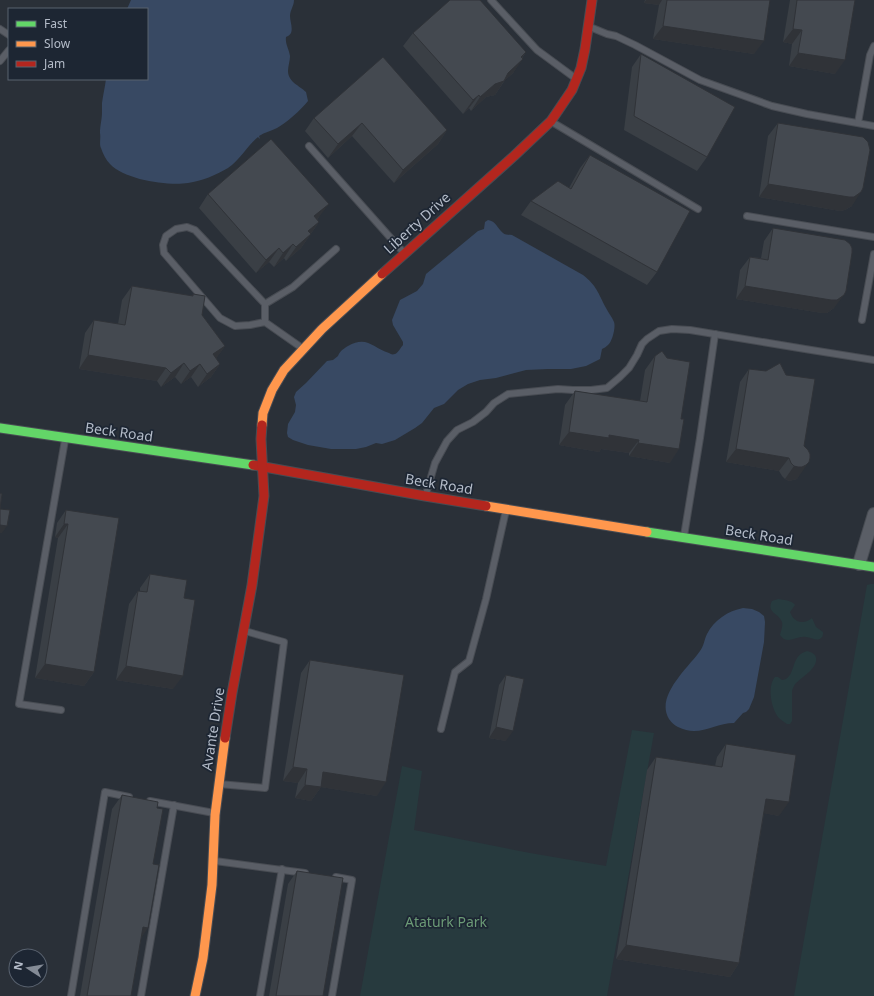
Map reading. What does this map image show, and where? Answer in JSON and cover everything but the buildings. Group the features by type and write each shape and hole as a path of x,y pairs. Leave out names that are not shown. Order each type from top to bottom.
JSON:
{"street":[{"name":"Liberty Drive","path":"263,466 261,439 263,413 272,390 284,370 322,329 354,299 405,255 551,122 572,90 577,79 589,27 592,0"},
{"name":"Beck Road","path":"0,428 263,466 425,496 874,567"},
{"name":"Avante Drive","path":"195,996 203,958 212,885 219,784 229,715 252,585 264,496 263,466"},
{"path":"859,564 874,514"}],"lane":[{"path":"491,0 537,50 577,79"},
{"path":"589,27 616,36 714,86 772,106 806,114 874,126"},
{"path":"858,123 870,55 874,46"},
{"path":"0,61 8,51"},
{"path":"551,122 698,209"},
{"path":"310,146 405,255"},
{"path":"747,216 874,237"},
{"path":"187,227 195,230 265,304 265,322 250,326 235,326 220,318 164,253 166,236 176,229 187,227"},
{"path":"265,304 293,287 336,249"},
{"path":"862,320 874,254"},
{"path":"265,322 303,349"},
{"path":"425,496 435,463 447,441 457,430 473,422 486,412 494,403 508,394 558,389 579,390 607,388 629,368 642,344 659,331 672,329 690,330 874,360"},
{"path":"684,538 715,334"},
{"path":"61,710 19,704 65,438"},
{"path":"441,729 454,672 469,661 486,599 506,509"},
{"path":"219,784 265,788 284,642 243,631"},
{"path":"71,996 105,792 136,798"},
{"path":"143,799 216,813"},
{"path":"141,996 174,805"},
{"path":"213,861 313,874"},
{"path":"260,996 282,869"},
{"path":"329,876 352,880 332,996"}],"green space":[{"path":"874,584 874,996 794,996 867,585"},
{"path":"778,599 789,601 795,605 790,612 797,621 806,622 812,618 816,627 823,632 822,638 818,640 803,637 786,640 783,638 780,635 782,622 771,608 772,601"},
{"path":"807,651 811,652 816,657 816,663 812,669 796,683 792,691 792,721 790,724 787,724 776,714 771,698 771,686 775,677 782,680 787,678 790,675 798,657"},
{"name":"Ataturk Park","path":"632,730 654,733 607,996 360,996 402,766 422,771 414,830 530,853 606,866"}],"water":[{"path":"131,0 294,0 290,14 292,31 286,37 290,56 288,69 292,81 306,92 308,101 285,123 259,136 260,139 258,137 228,168 204,179 180,184 158,183 136,178 117,170 107,161 100,145 102,103 106,80 148,80 148,8 127,8"},
{"path":"488,220 495,223 504,234 512,235 583,275 594,286 614,322 614,331 611,341 602,349 600,359 586,366 571,369 526,370 468,384 458,390 444,404 434,408 422,423 415,428 395,440 382,444 376,443 356,449 331,449 308,445 288,437 288,424 295,412 296,405 294,397 296,392 327,361 333,360 343,349 355,343 365,342 383,351 395,354 403,345 403,342 393,325 392,320 400,300 417,291 423,284 426,274 478,231 484,229 485,222"},
{"path":"743,608 752,609 759,612 764,616 765,622 764,642 754,697 749,709 734,723 700,731 686,730 673,724 669,719 666,710 666,701 669,692 701,649 713,624 732,611"}],"traffic: fast":[{"path":"0,428 253,465"},
{"path":"647,532 874,567"}],"traffic: slow":[{"path":"262,425 263,413 272,390 284,370 322,329 382,274"},
{"path":"486,506 647,532"},
{"path":"195,996 203,958 212,885 215,815 225,738"}],"traffic: jam":[{"path":"382,274 551,121 572,90 581,68 592,0"},
{"path":"225,738 252,585 264,496 261,439 262,425"},
{"path":"253,465 486,506"}]}
